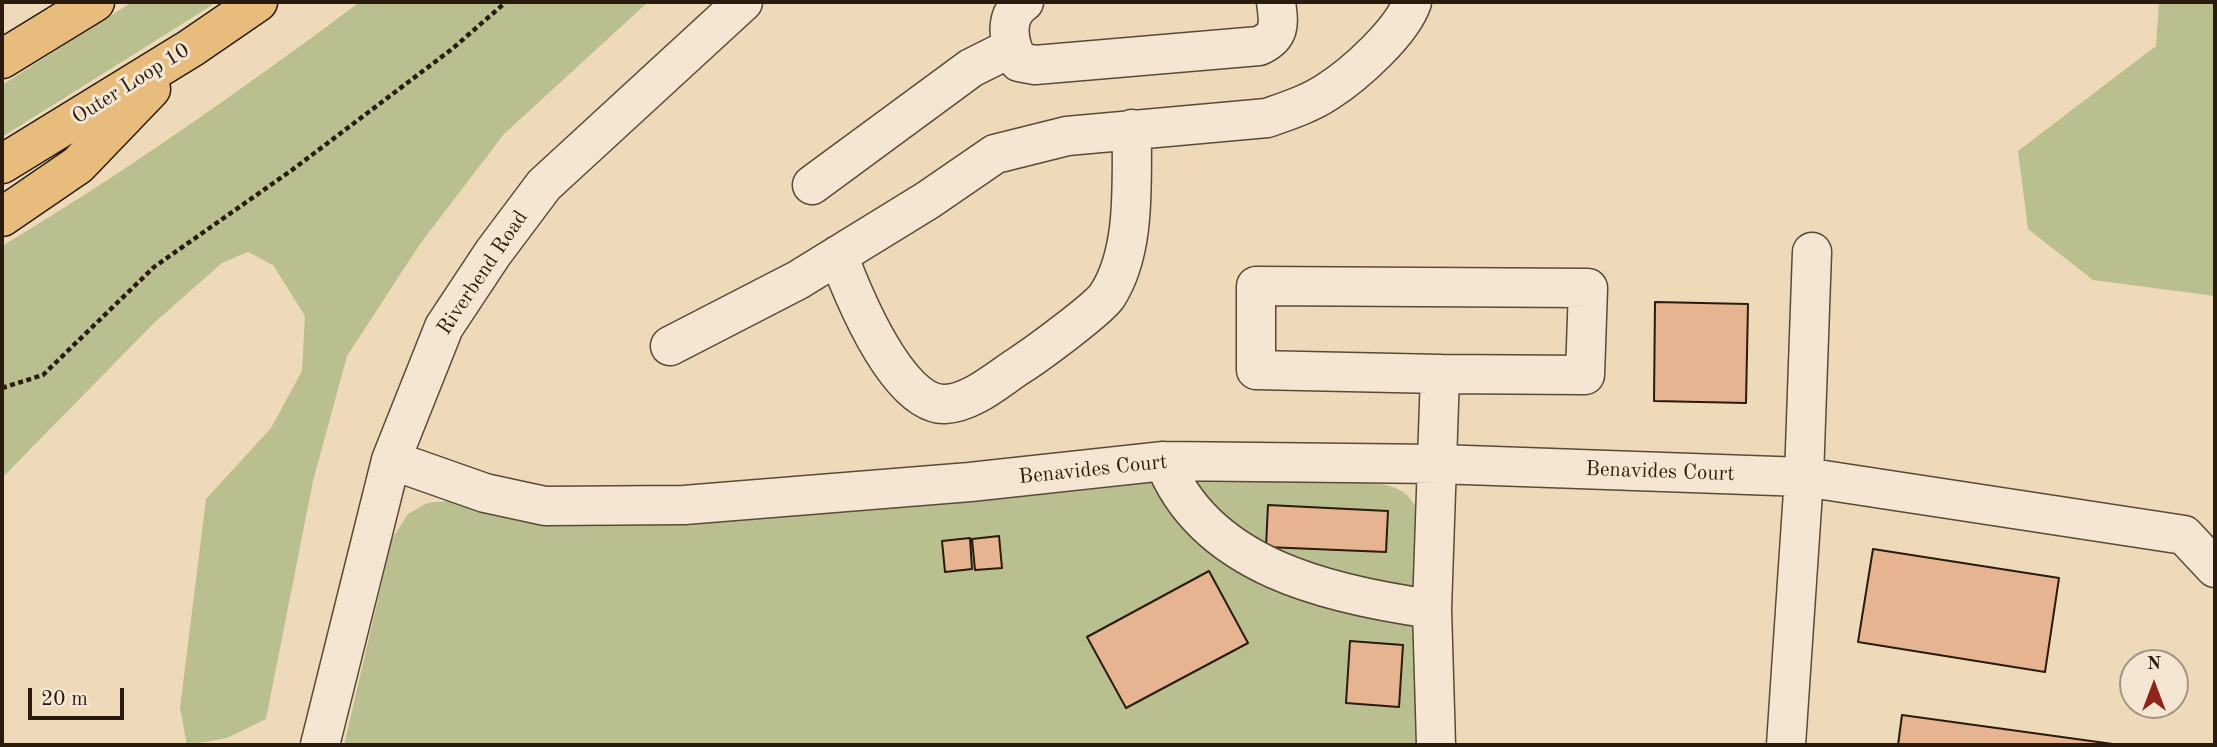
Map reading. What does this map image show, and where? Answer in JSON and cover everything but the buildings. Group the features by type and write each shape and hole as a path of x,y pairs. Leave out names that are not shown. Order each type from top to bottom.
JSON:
{"highway":[{"path":"2,59 95,2"},
{"name":"Outer Loop 10","path":"2,164 191,48 258,2"},
{"path":"2,217 78,165 191,48"}],"street":[{"name":"Riverbend Road","path":"320,745 391,460 444,327 493,253 544,185 743,2"},
{"path":"1024,2 1014,8 1010,22 1011,48 1019,62 1035,65 1259,46 1273,40 1279,27 1276,2"},
{"path":"670,346 798,280 928,200 995,154 1067,136 1267,118 1327,93 1361,65 1407,16 1412,2"},
{"path":"812,185 971,68 1011,48"},
{"path":"838,255 869,328 907,383 919,395 944,405 968,398 1029,359 1107,297 1124,254 1130,206 1132,129"},
{"path":"1786,745 1804,477 1812,252"},
{"path":"1256,286 1588,288 1585,376 1440,374 1256,370 1256,286"},
{"path":"1436,745 1433,609 1440,374"},
{"name":"Benavides Court","path":"391,460 485,492 545,506 604,507 684,505 970,482 1164,461 1438,464 1804,477 2184,535 2215,568"},
{"path":"1164,461 1175,489 1215,532 1255,562 1311,584 1394,604 1433,609"}],"path":[{"path":"2,388 43,375 154,267 292,170 452,49 506,2"}],"green space":[{"path":"132,2 217,2 2,137 2,85"},
{"path":"360,2 648,2 504,134 420,244 347,356 313,481 266,719 227,738 187,745 180,708 206,499 271,428 302,371 305,316 273,265 248,252 222,263 154,323 2,478 2,246 94,189 184,128"},
{"path":"2159,2 2215,2 2215,296 2093,280 2028,229 2018,151 2156,46"},
{"path":"1271,477 1343,479 1382,484 1407,495 1415,505 1423,524 1428,745 344,745 392,539 408,514 427,503 447,501 558,522 637,526 1156,482"}]}
